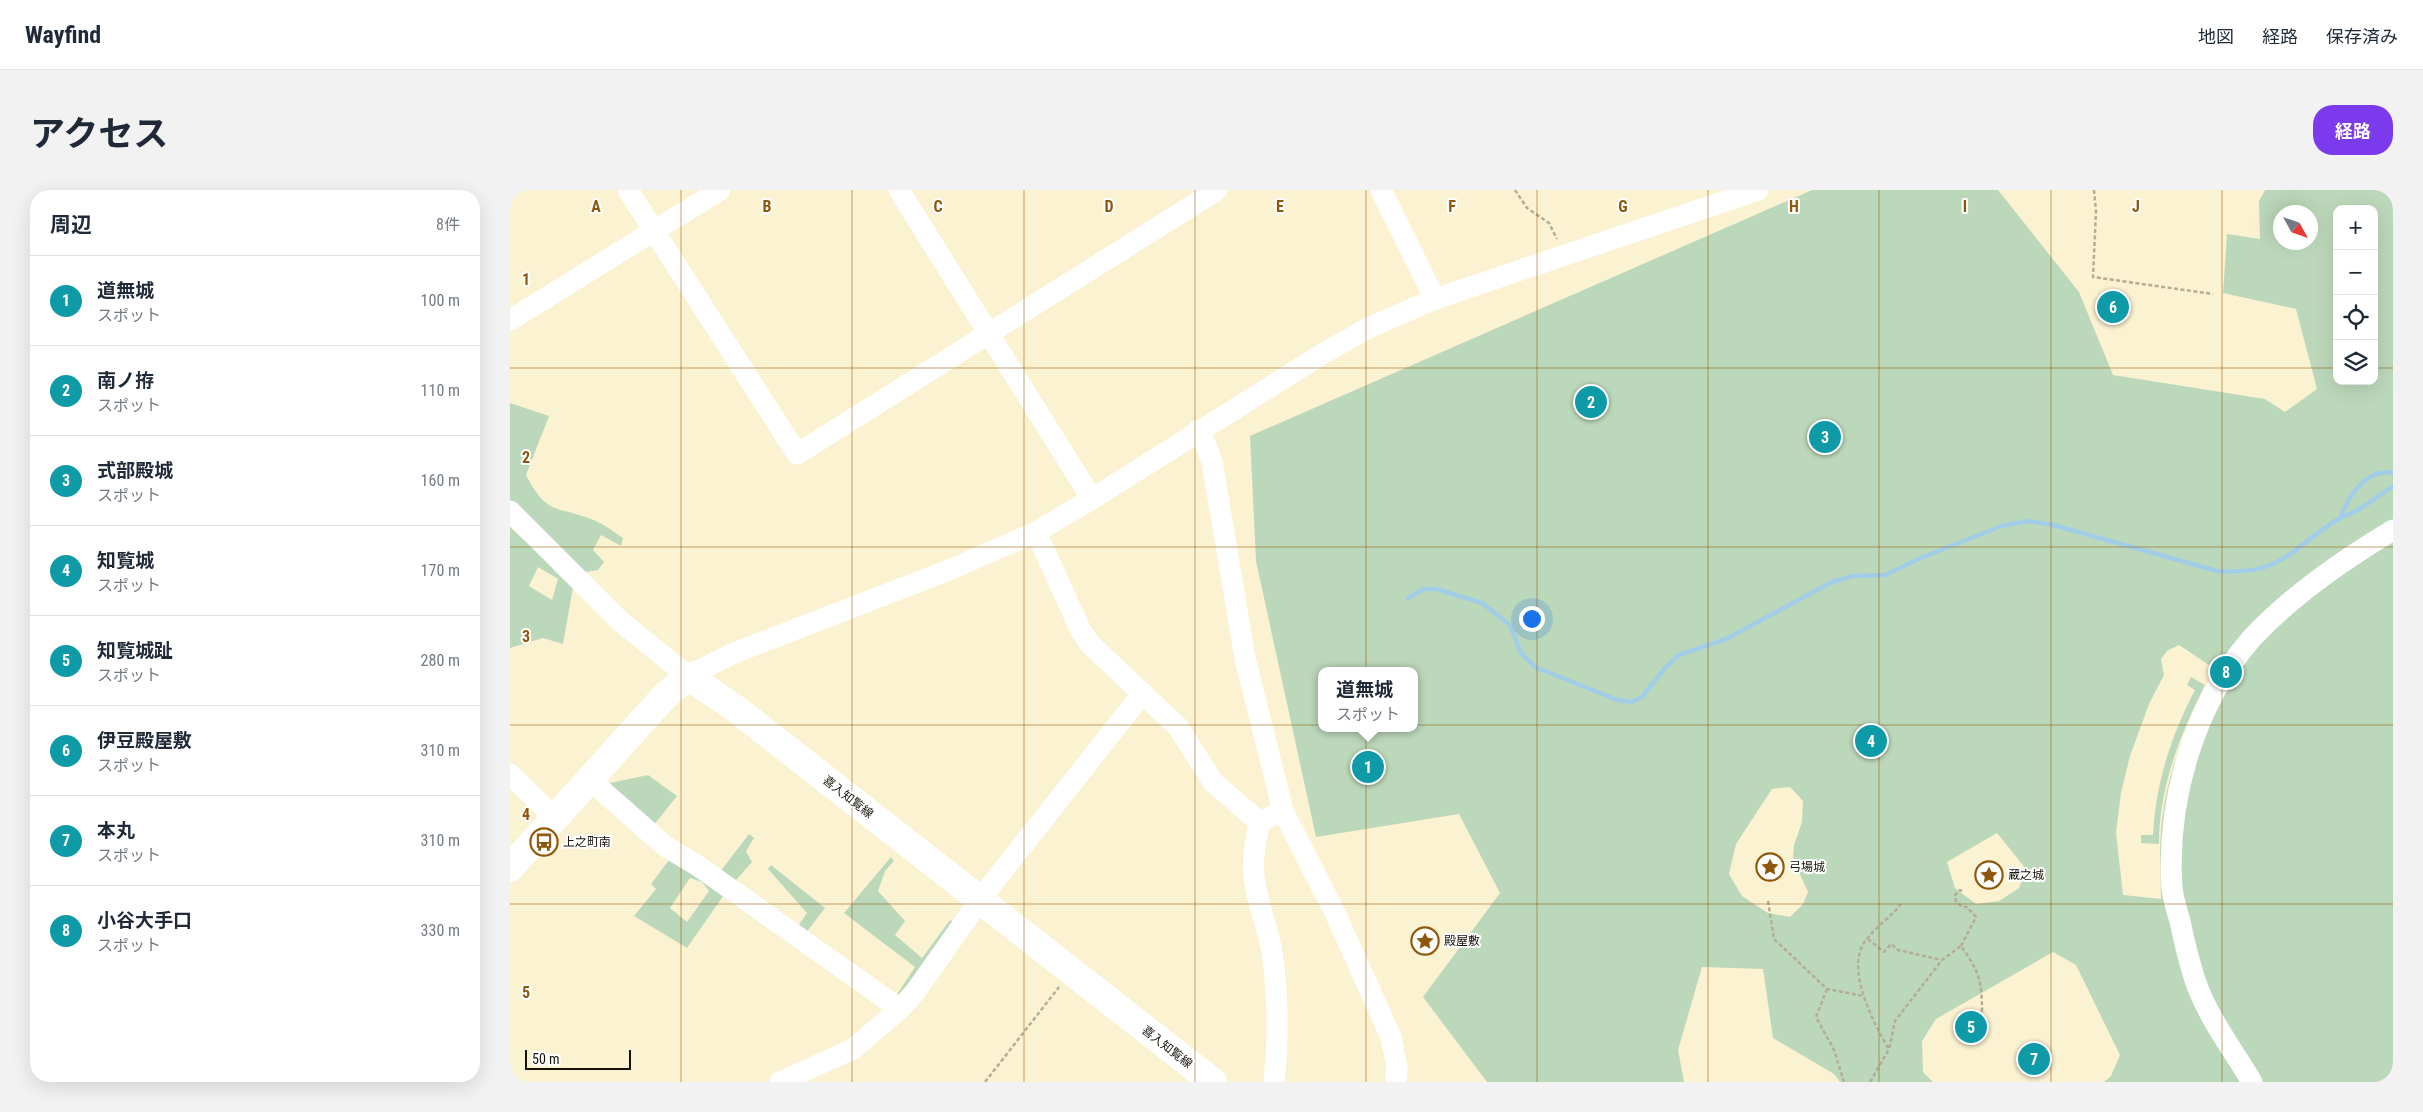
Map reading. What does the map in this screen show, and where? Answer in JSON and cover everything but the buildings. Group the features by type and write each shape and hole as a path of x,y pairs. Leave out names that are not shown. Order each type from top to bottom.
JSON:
{"main road":[{"path":"510,868 663,698 688,676"},
{"name":"喜入知覧線","path":"688,676 737,710 1213,1082"}],"street":[{"path":"628,190 797,454 1217,190"},
{"path":"510,320 652,230 720,190"},
{"path":"899,190 1092,499"},
{"path":"1381,190 1435,299"},
{"path":"510,510 620,620 688,676 734,653 949,570 1036,532 1092,499 1197,431 1319,356 1368,328 1435,299 1758,190"},
{"path":"1197,431 1205,443 1212,462 1245,658 1283,811 1334,913 1391,1037 1397,1067 1396,1082"},
{"path":"2252,1082 2213,1017 2195,981 2172,890 2172,837 2176,803 2192,743 2214,690 2236,658 2253,638 2301,593 2362,549 2393,530"},
{"path":"1036,532 1081,631 1090,644 1178,727 1213,782 1259,822"},
{"path":"780,1082 853,1049 900,1009 915,992 980,901 1143,693"},
{"path":"510,774 554,818"},
{"path":"590,780 664,846 706,872 900,1009"},
{"path":"1259,822 1283,811"},
{"path":"1259,822 1253,864 1258,899 1266,920 1272,951 1277,994 1274,1082"}],"path":[{"path":"1514,190 1527,208 1549,223 1565,254"},
{"path":"2094,190 2096,211 2093,277 2213,294"},
{"path":"1870,1082 1889,1049 1895,1021 1942,960 1961,946 1976,917 1956,901 1955,895 1960,890 1962,891"},
{"path":"1768,901 1774,939 1827,988 1864,996"},
{"path":"1889,1049 1874,1025 1864,996 1860,950 1901,904"},
{"path":"1868,939 1884,952 1891,944 1898,950 1942,960"},
{"path":"1961,946 1972,962 1982,985 1982,1012 1971,1020"},
{"path":"985,1082 1070,972"},
{"path":"1827,988 1816,1017 1834,1050 1844,1082"}],"green space":[{"path":"1812,190 1998,190 2079,292 2113,375 2265,399 2285,412 2317,389 2296,309 2223,293 2227,234 2260,239 2259,201 2265,190 2393,190 2393,1082 2104,1082 2111,1076 2120,1055 2076,965 2053,952 1936,1019 1922,1041 1923,1072 1933,1082 1840,1082 1834,1074 1773,1038 1763,969 1702,967 1678,1050 1684,1082 1487,1082 1423,997 1500,893 1459,814 1316,837 1256,561 1250,436","holes":["2179,645 2215,669 2187,727 2168,787 2160,839 2161,899 2123,895 2116,832 2121,793 2130,756 2149,704 2164,675 2161,659 2167,651","1790,787 1803,801 1802,822 1794,845 1793,859 1808,892 1803,904 1790,917 1768,913 1742,896 1729,874 1736,844 1772,789","1997,833 2026,869 2019,888 1999,901 1976,904 1955,888 1947,862"]},
{"path":"510,403 549,416 526,475 541,498 555,508 599,523 623,538 621,546 601,535 593,550 604,562 598,570 585,572 510,502"},
{"path":"510,527 540,555 574,582 563,644 543,638 510,648","holes":["538,567 558,579 552,600 529,586"]},
{"path":"2191,677 2205,685 2179,742 2167,782 2160,823 2159,844 2141,843 2141,835 2153,835 2157,796 2166,760 2186,707 2195,690 2187,685"},
{"path":"648,775 677,796 653,826 608,788 610,783"},
{"path":"749,834 754,838 746,851 752,862 736,880 763,904 726,892 687,948 634,916 656,889 651,884 672,856 713,881","holes":["690,878 702,882 709,891 687,922 670,908"]},
{"path":"891,857 894,861 885,871 878,891 905,921 895,935 922,958 950,920 955,923 900,998 896,996 915,967 844,913"},
{"path":"771,865 825,908 806,933 798,926 807,913 768,869"}],"waterway":[{"path":"2341,517 2354,492 2367,479 2375,474 2393,473"},
{"path":"1408,598 1424,589 1436,589 1482,603 1510,625 1521,653 1535,667 1617,700 1632,702 1642,697 1665,668 1679,655 1726,639 1832,582 1853,576 1885,575 1923,557 2002,526 2027,521 2053,525 2217,571 2239,571 2257,569 2285,558 2323,529 2340,518 2351,514 2393,486"}],"place":[{"name":"伊豆殿屋敷","path":"2113,307"},
{"name":"南ノ拵","path":"1591,402"},
{"name":"式部殿城","path":"1825,437"},
{"name":"小谷大手口","path":"2226,672"},
{"name":"知覧城","path":"1871,741"},
{"name":"道無城","path":"1368,767"},
{"name":"上之町南","path":"544,842"},
{"name":"弓場城","path":"1770,867"},
{"name":"蔵之城","path":"1989,875"},
{"name":"殿屋敷","path":"1425,941"},
{"name":"知覧城趾","path":"1971,1027"},
{"name":"本丸","path":"2034,1059"}]}
